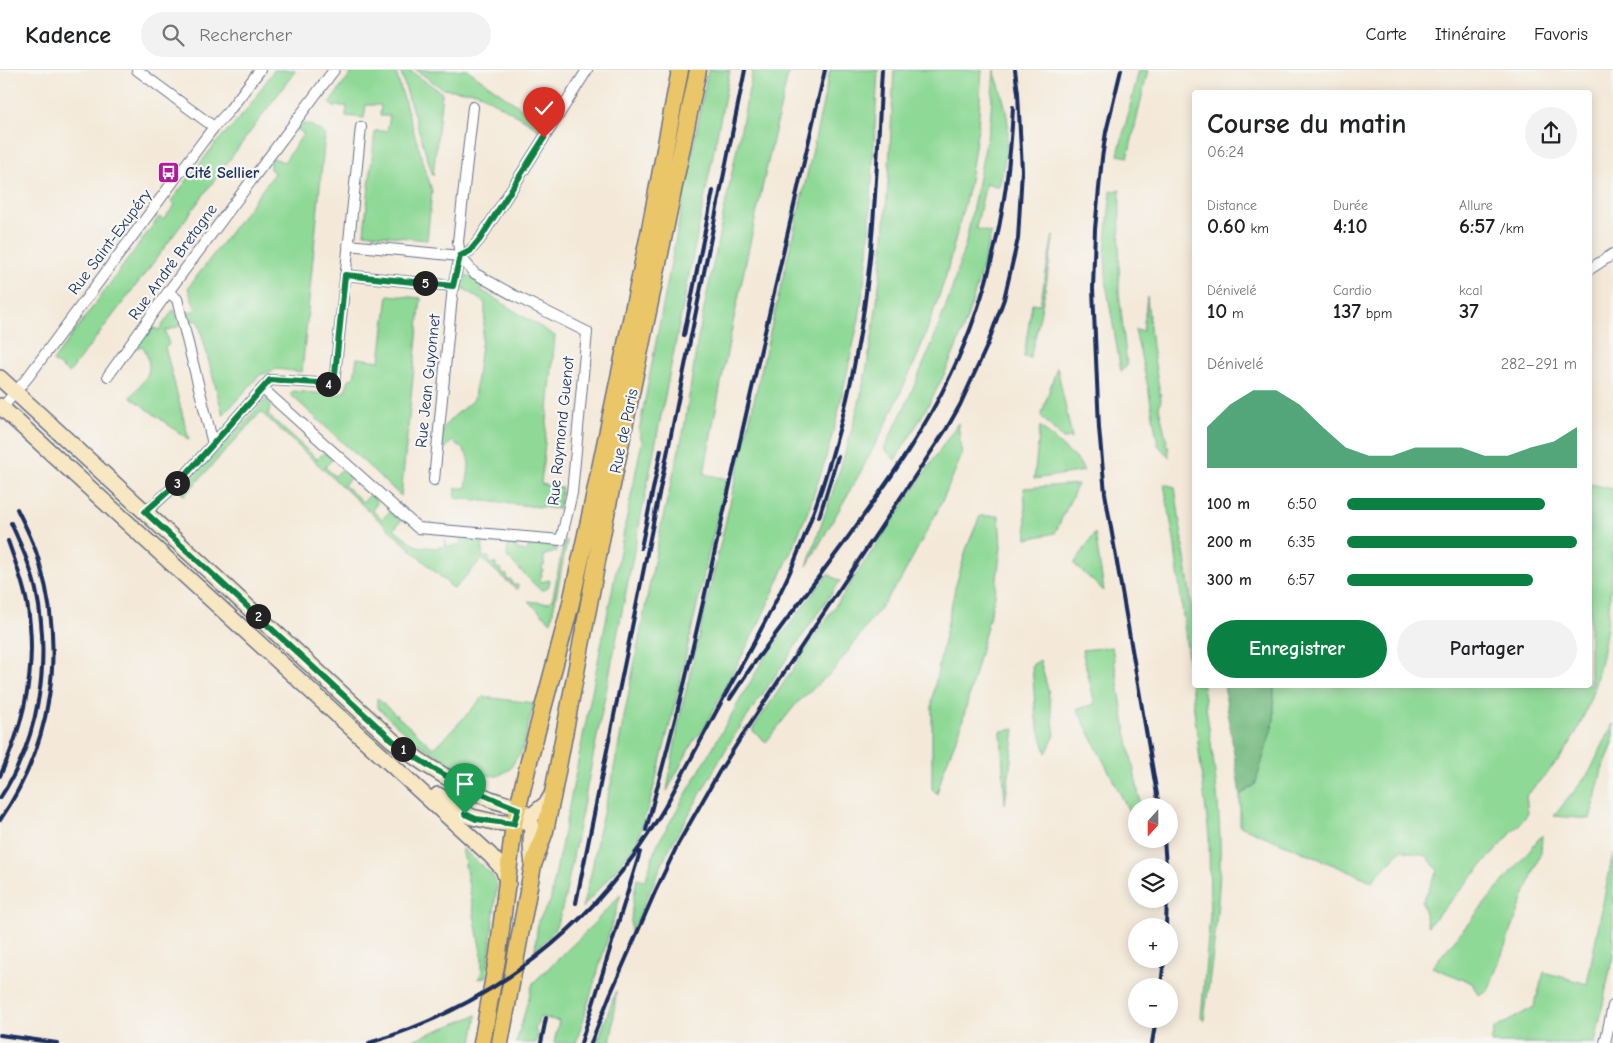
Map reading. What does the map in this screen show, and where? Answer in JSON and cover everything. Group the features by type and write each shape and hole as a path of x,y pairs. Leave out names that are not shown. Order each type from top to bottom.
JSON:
{"main road":[{"name":"Rue de Paris","path":"482,1043 498,954 523,788 570,607 589,521 649,234 680,70"},
{"name":"Rue de Paris","path":"500,1043 533,865 545,830 553,793 605,519 698,70"},
{"path":"0,378 398,744 429,767 490,798 532,826 533,865"},
{"path":"1,407 499,864 506,874 508,883"},
{"path":"370,744 455,808 476,819 520,817 547,803 553,793"}],"street":[{"path":"137,70 214,127"},
{"name":"Rue Saint-Exupéry","path":"1,407 16,392 214,127 260,70"},
{"name":"Rue André Bretagne","path":"108,376 168,292 334,70"},
{"path":"348,245 460,256 470,251 480,239 587,70"},
{"name":"Rue Jean Guyonnet","path":"434,480 453,286 460,256 458,242 473,107"},
{"path":"145,512 181,480 270,380 334,384 360,127"},
{"path":"1592,268 1613,254"},
{"name":"Rue Raymond Guenot","path":"263,389 418,528 498,533 562,540 572,493 587,332 474,273 460,256"},
{"path":"345,275 453,286"},
{"path":"168,292 177,299 213,444"},
{"path":"1605,1043 1613,1006"}],"green space":[{"path":"274,70 296,70 69,373 53,361 159,217 163,220 175,205 171,201 216,143 246,111"},
{"path":"354,70 395,70 432,191 427,240 364,233 375,131 387,131 390,116 380,116 381,105 366,105 364,118 346,116 347,106 336,106 335,108 329,103"},
{"path":"400,70 409,70 442,93 433,176"},
{"path":"416,70 468,70 542,123 538,130 533,125 477,92 443,89"},
{"path":"708,70 730,70 565,897 556,927 548,938 535,950 538,921 550,902 642,441 639,431"},
{"path":"753,70 789,70 744,271 704,474 727,479 673,712 651,798 637,842 582,908 611,784 661,526 684,429 698,338"},
{"path":"830,70 878,70 868,254 859,319 836,422 808,511 761,619 703,731 695,738 667,791 679,720"},
{"path":"894,70 982,70 978,127 969,186 945,279 918,355 886,424 807,566 847,445 866,371 882,259"},
{"path":"994,70 1004,103 1008,131 999,187 986,183 976,228 991,233 987,250 968,316 949,364 924,413 895,460 884,449 932,344 952,289 966,242 990,123"},
{"path":"1139,70 1148,70 1128,157 1118,155"},
{"path":"306,124 325,134 302,372 277,369 260,375 223,415 198,320 189,322 187,313 196,310 188,288 272,177 274,172 270,169 270,162 273,158 284,162 304,133 296,129 300,125"},
{"path":"1120,190 1119,292 1127,366 1121,371 1107,289 1105,254 1111,191"},
{"path":"1053,236 1044,297 1034,343 1030,358 1024,357 1032,303 1040,304"},
{"path":"467,275 483,283 481,290 555,336 541,484 562,488 559,509 455,498 456,488 466,488 469,461 464,451 452,441 446,448 442,445 443,428 474,399 485,315 485,303 460,286"},
{"path":"388,295 421,298 401,496 290,394 293,391 338,395 345,391 349,379 354,378 357,358 380,361"},
{"path":"1147,297 1152,347 1161,399 1159,408 1167,442 1165,445 1168,445 1169,457 1158,445 1148,387 1135,330 1143,331"},
{"path":"173,310 180,326 165,331 169,345 165,347 189,440 131,397 145,378 149,368 143,346 134,349 136,342 149,326 159,330"},
{"path":"1057,367 1072,438 1063,439 1041,416"},
{"path":"266,399 271,404 268,415 317,459 324,452 332,460 325,467 335,476 342,469 351,477 344,485 363,502 370,495 378,502 372,510 382,519 389,512 401,521 394,529 416,546 444,547 445,540 447,547 461,544 461,534 495,539 483,539 482,557 489,557 489,563 496,564 496,568 501,569 501,574 507,575 507,580 512,580 512,585 518,585 517,590 482,559 454,589 261,412 185,495 180,492"},
{"path":"958,423 962,455 939,508 900,581 834,670 796,704 766,742 752,730"},
{"path":"1040,426 1079,462 1084,471 1034,479"},
{"path":"1078,484 1055,533 1027,539 1024,488"},
{"path":"1164,484 1175,487 1192,608 1192,688 1203,688 1218,799 1219,887 1204,1020 1201,1017 1210,916 1209,836 1174,539"},
{"path":"1592,484 1613,489 1611,589 1607,622 1602,656 1594,688 1583,718 1563,754 1526,796 1528,812 1524,819 1428,926 1422,902 1438,871 1427,856 1401,850 1372,881 1240,826 1240,795 1255,785 1274,721 1274,688 1592,688"},
{"path":"980,516 999,516 1001,547 995,595 961,727 944,769 937,794 932,789 932,699 955,588 967,547"},
{"path":"1095,533 1104,591 1074,564"},
{"path":"509,539 512,539 512,543 516,544 516,549 527,551 528,546 531,546 532,542 556,546 556,552 544,555 544,566 542,567 543,571 540,578 541,582 550,580 546,589 539,589 508,558"},
{"path":"564,541 567,541 551,622 528,601 545,603 550,602 553,597"},
{"path":"828,574 840,581 730,742 668,851 630,936 632,907 637,879 645,881 658,843 764,658"},
{"path":"1112,647 1139,798 1128,798 1128,809 1077,709 1095,704 1082,650"},
{"path":"1040,660 1048,690 1055,735 1046,753 1036,719 1032,665"},
{"path":"1224,688 1274,688 1274,721 1255,785 1240,795"},
{"path":"483,697 534,703 521,754 510,769 498,776 468,774 414,741 377,707 377,698 433,748 444,739"},
{"path":"1613,724 1613,744 1602,770 1590,819 1554,816 1589,773"},
{"path":"1015,729 1005,804 1001,731"},
{"path":"1542,835 1541,852 1488,991 1478,995 1472,983 1432,967"},
{"path":"462,848 492,875 497,884 487,976 479,979 482,970 482,958"},
{"path":"1613,853 1613,955 1595,1043 1491,1043 1494,1029 1534,1007 1544,972 1587,984"},
{"path":"621,894 576,1043 554,1043 559,1021 540,1017 535,1030 538,1034 536,1043 516,1043 533,983 584,934"},
{"path":"616,991 610,1043 597,1043"},
{"path":"477,1015 472,1043 405,1043"}],"railway":[{"path":"576,903 745,70"},
{"path":"646,830 685,681 825,70"},
{"path":"369,1043 446,1013 483,993 517,971 550,946 580,918 608,888 654,826 766,619 787,579 807,531 831,460 857,351 871,251 882,70"},
{"path":"591,1043 655,892 678,844 719,772 749,725 947,428 960,405 987,346 1004,299 1018,239 1022,170 1015,70"},
{"path":"1121,70 1106,132 1095,229 1093,289 1099,428 1105,493 1158,798"},
{"path":"730,699 889,480 928,418 951,374 977,310 996,244 1007,176 1013,107"},
{"path":"684,335 713,191"},
{"path":"641,548 661,450"},
{"path":"819,517 838,456"},
{"path":"0,820 17,791 31,761 42,730 49,697 52,664 52,631 48,598 36,550 17,509"},
{"path":"0,798 14,775 25,750 39,698 42,671 42,644 36,590 29,564 11,523"},
{"path":"0,776 9,756 22,713 27,692 31,648 27,603 8,541"},
{"path":"1165,848 1165,858"},
{"path":"581,1043 640,852"},
{"path":"1166,918 1167,908"},
{"path":"1162,978 1163,968"},
{"path":"541,1043 546,1018"},
{"path":"1152,1043 1154,1028"},
{"path":"0,1035 57,1043"}],"place":[{"name":"Cité Sellier","path":"169,173"}],"route":[{"path":"465,814 476,819 514,824 518,809 474,792 429,767 392,740 145,512 181,480 270,380 334,384 345,275 453,286 460,256 470,251 480,239 544,138"}]}
